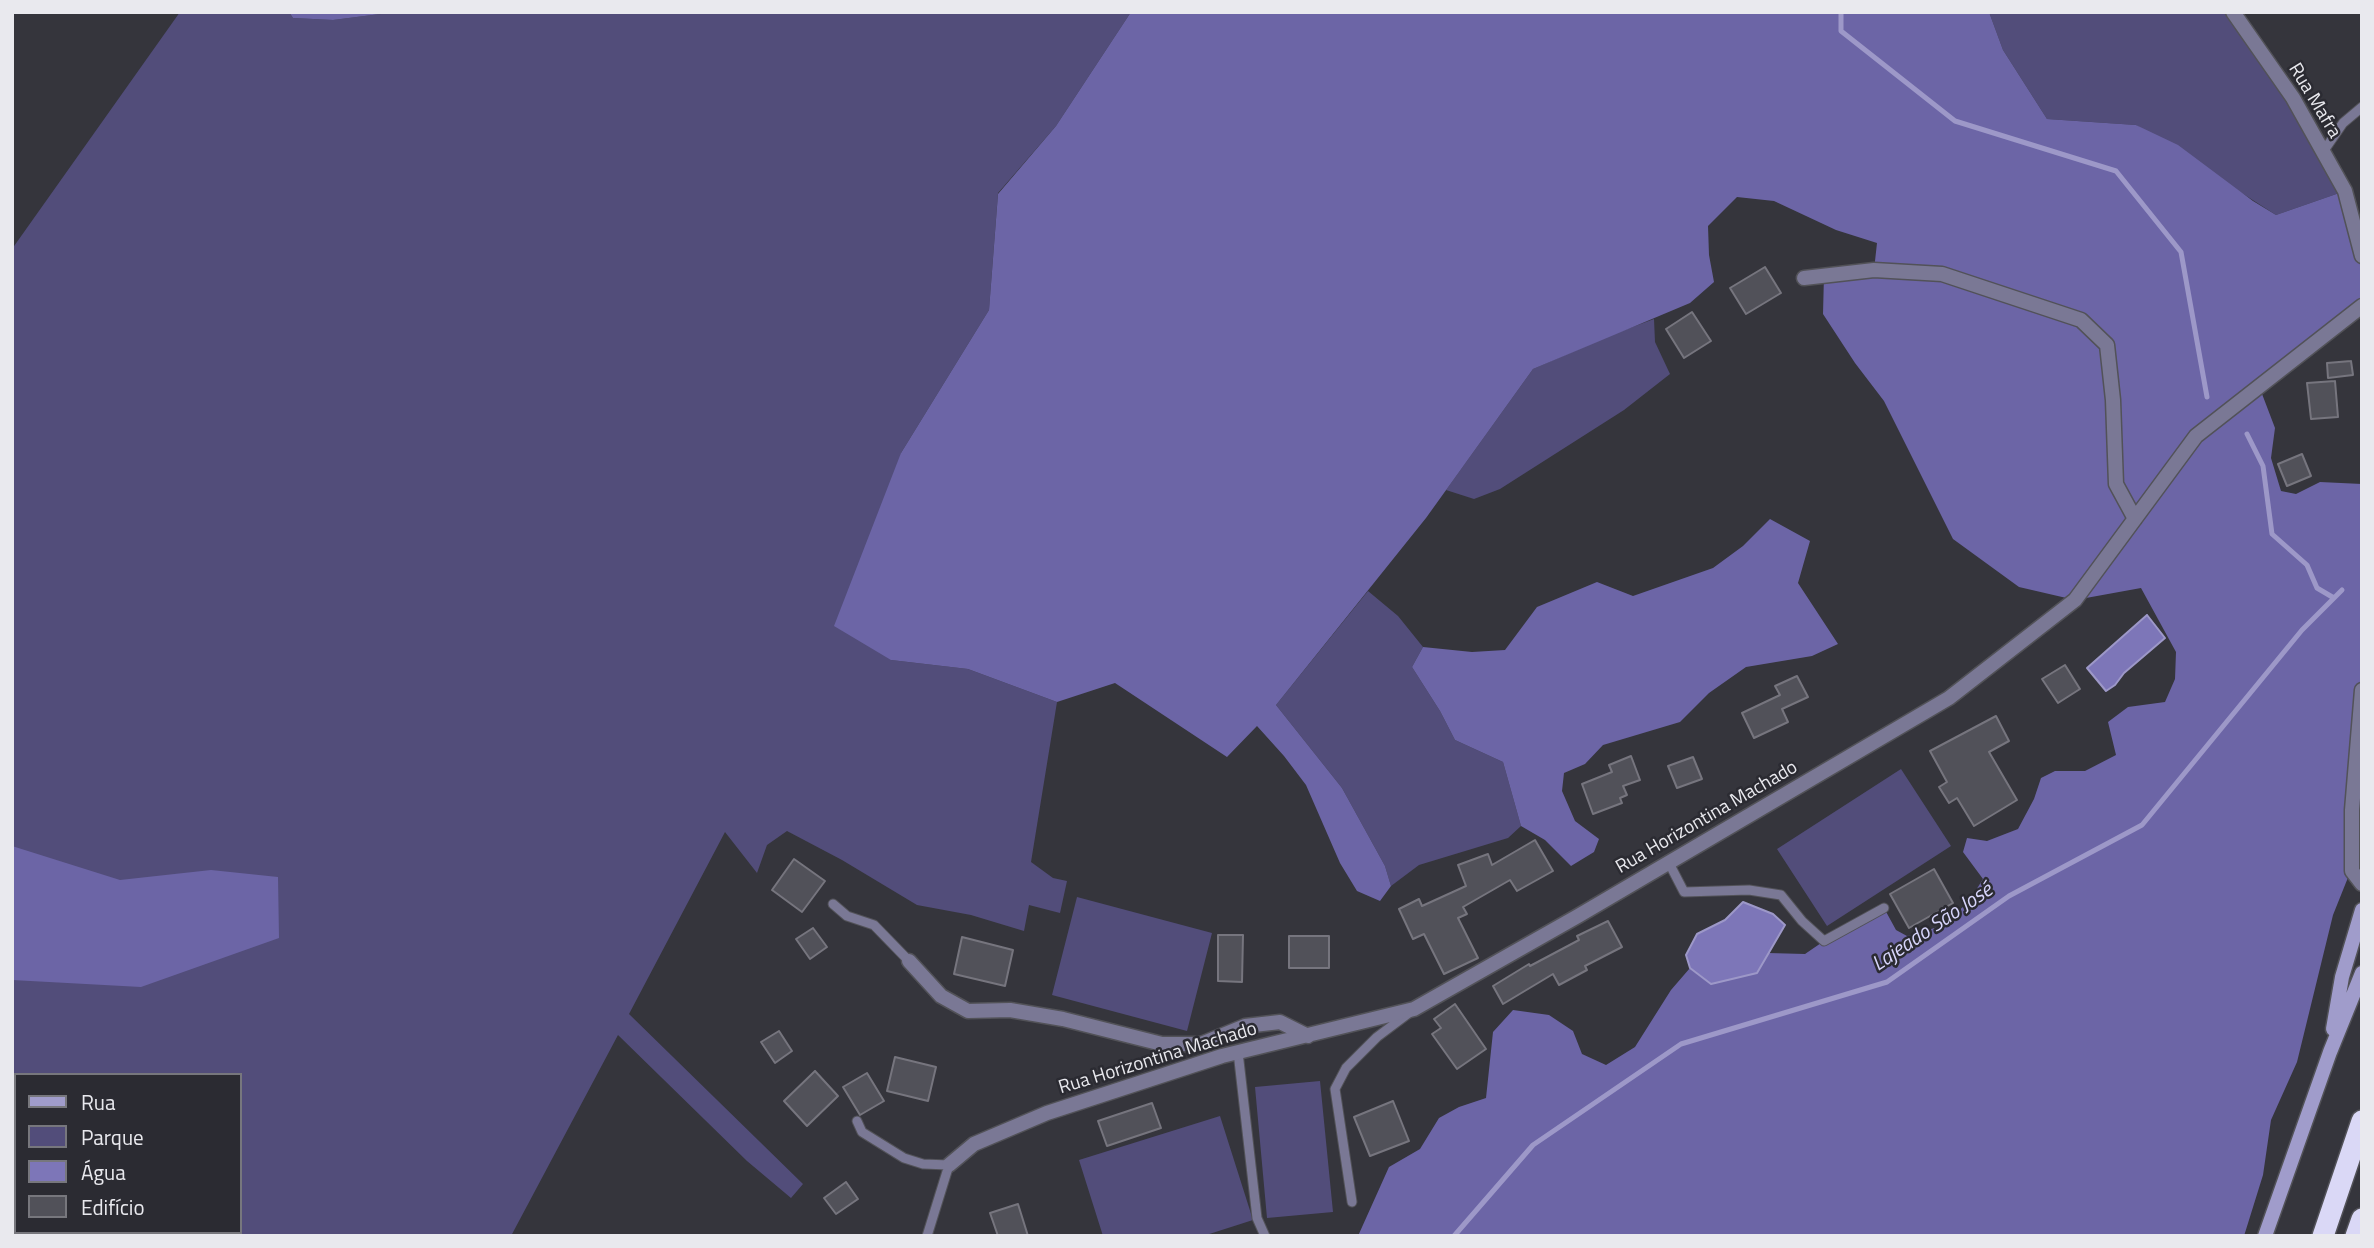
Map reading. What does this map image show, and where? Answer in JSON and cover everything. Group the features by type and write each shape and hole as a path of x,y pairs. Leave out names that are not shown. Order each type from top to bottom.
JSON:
{"highway":[{"path":"2323,1236 2362,1121"},
{"path":"2356,1236 2362,1219"}],"main road":[{"path":"2330,1052 2342,977 2362,910"},
{"path":"2266,1236 2330,1052 2362,973"}],"street":[{"name":"Rua Mafra","path":"2234,12 2293,99 2345,191 2362,256"},
{"path":"1804,278 1874,270 1942,274 2081,320 2107,345 2113,400 2116,484 2135,519"},
{"name":"Rua Horizontina Machado","path":"949,1165 974,1144 1047,1113 1238,1052 1413,1009 1950,698 2075,600 2196,436 2362,306"},
{"path":"2362,690 2352,810 2352,871 2362,884"},
{"path":"909,961 941,996 968,1011 1010,1010 1063,1019 1162,1044 1201,1044 1245,1026 1279,1022 1308,1036"}],"lane":[{"path":"2323,152 2343,123 2362,107"},
{"path":"1668,863 1684,892 1749,890 1781,895 1802,921 1824,941 1884,908"},
{"path":"833,904 847,916 874,925 909,961"},
{"path":"1352,1202 1335,1089 1346,1068 1377,1037 1413,1009"},
{"path":"1238,1052 1257,1218 1265,1236"},
{"path":"857,1121 862,1132 904,1158 923,1164 949,1165 927,1236"}],"green space":[{"path":"180,12 289,12 293,18 333,20 396,12 1131,12 1056,126 998,193 989,310 901,453 891,660 968,669 1057,702 1031,862 1053,878 1067,881 1060,913 1029,905 1024,931 971,915 917,905 787,831 767,845 757,873 725,832 629,1014 803,1184 791,1198 747,1161 618,1035 511,1236 12,1236 12,249"},
{"path":"1989,12 2233,12 2345,191 2276,215 2136,125 2047,119 2003,50"},
{"path":"1654,319 1655,342 1670,374 1624,410 1500,489 1474,499 1446,490 1533,369"},
{"path":"1368,591 1398,616 1423,647 1412,667 1455,740 1503,762 1521,826 1508,838 1419,865 1391,886 1385,866 1342,788 1276,705"},
{"path":"1901,769 1951,846 1827,926 1777,849"},
{"path":"1077,897 1212,933 1187,1031 1052,995"},
{"path":"1320,1081 1333,1212 1267,1218 1255,1087"},
{"path":"1220,1116 1253,1220 1203,1236 1103,1236 1079,1160"}],"shaded area":[{"path":"289,12 396,12 333,20 293,18"},
{"path":"1131,12 1989,12 2003,50 2047,119 2136,125 2178,145 2276,215 2345,191 2362,256 2362,306 2259,386 2275,428 2271,458 2281,491 2296,494 2320,482 2362,484 2362,688 2351,870 2333,915 2297,1062 2271,1120 2263,1175 2244,1236 1358,1236 1389,1167 1420,1149 1439,1118 1459,1107 1486,1098 1493,1032 1513,1010 1549,1015 1573,1031 1582,1054 1606,1065 1635,1047 1671,990 1690,968 1711,984 1757,973 1768,953 1805,954 1884,908 1896,930 1907,936 1938,927 1968,903 1983,879 1963,852 1967,838 1987,841 2018,829 2034,799 2041,778 2055,771 2085,771 2116,755 2108,722 2128,707 2165,702 2175,679 2176,652 2141,588 2075,600 2019,587 1953,539 1884,401 1823,314 1824,275 1874,270 1877,243 1836,230 1774,201 1737,197 1708,226 1714,282 1690,303 1533,369 1426,518 1276,705 1342,788 1385,866 1391,886 1380,901 1357,891 1340,863 1306,785 1257,726 1227,757 1115,683 1057,702 968,669 891,660 834,626 901,453 989,310 998,194 1056,126"},
{"path":"1770,519 1810,541 1798,583 1838,644 1812,656 1746,667 1709,693 1680,722 1603,745 1585,764 1564,773 1562,791 1575,821 1599,839 1594,852 1571,866 1545,840 1521,826 1503,762 1455,740 1412,667 1423,647 1472,652 1505,650 1537,607 1597,582 1633,596 1713,568 1743,546"},
{"path":"12,846 120,880 211,870 278,877 279,938 141,987 12,980"}],"water":[{"path":"2147,615 2165,638 2106,691 2087,668"},
{"path":"1743,902 1773,914 1785,925 1757,973 1711,984 1690,968 1686,955 1697,934 1725,920"}],"building":[{"path":"1765,267 1781,293 1746,314 1730,288"},
{"path":"1692,312 1711,341 1684,358 1666,329"},
{"path":"2351,361 2353,375 2328,378 2327,363"},
{"path":"2335,381 2338,417 2311,419 2307,383"},
{"path":"2302,454 2311,476 2287,486 2278,464"},
{"path":"2065,665 2080,689 2058,703 2042,679"},
{"path":"1797,676 1808,697 1782,709 1788,722 1754,738 1742,713 1780,695 1775,686"},
{"path":"1996,716 2009,741 1989,752 2017,800 1974,826 1957,798 1949,803 1939,787 1947,782 1930,751"},
{"path":"1631,756 1640,780 1623,786 1627,795 1620,798 1622,803 1593,814 1582,784 1612,772 1609,765"},
{"path":"1693,757 1702,779 1677,788 1668,766"},
{"path":"1535,840 1553,871 1517,891 1510,880 1463,907 1467,914 1458,918 1478,958 1444,974 1424,934 1413,939 1399,909 1419,899 1422,906 1466,886 1458,865 1488,854 1492,865"},
{"path":"794,859 825,881 802,912 772,890"},
{"path":"1934,869 1953,903 1909,928 1890,894"},
{"path":"1608,921 1622,947 1585,966 1587,970 1559,985 1553,974 1503,1004 1493,986 1529,964 1530,966 1579,940 1577,936"},
{"path":"813,928 827,947 810,959 796,939"},
{"path":"1218,935 1243,935 1242,982 1218,981"},
{"path":"1289,936 1329,936 1329,968 1289,968"},
{"path":"962,937 1013,950 1005,986 954,974"},
{"path":"1455,1004 1486,1049 1457,1069 1432,1034 1441,1028 1434,1019"},
{"path":"779,1031 792,1051 775,1063 761,1042"},
{"path":"895,1057 936,1067 928,1101 887,1091"},
{"path":"815,1071 838,1096 807,1126 784,1101"},
{"path":"867,1073 884,1101 860,1115 843,1087"},
{"path":"1393,1101 1409,1141 1370,1156 1354,1117"},
{"path":"1152,1103 1161,1128 1107,1146 1098,1121"},
{"path":"846,1182 858,1199 836,1214 824,1198"},
{"path":"1018,1204 1028,1236 998,1236 990,1213"}],"waterway":[{"path":"1841,12 1841,31 1955,121 2116,171 2181,252 2207,397"},
{"path":"2247,434 2263,466 2272,534 2307,565 2317,588 2334,598"},
{"name":"Lajeado São José","path":"1454,1236 1533,1145 1681,1044 1887,982 2009,896 2142,825 2302,630 2342,590"}]}
